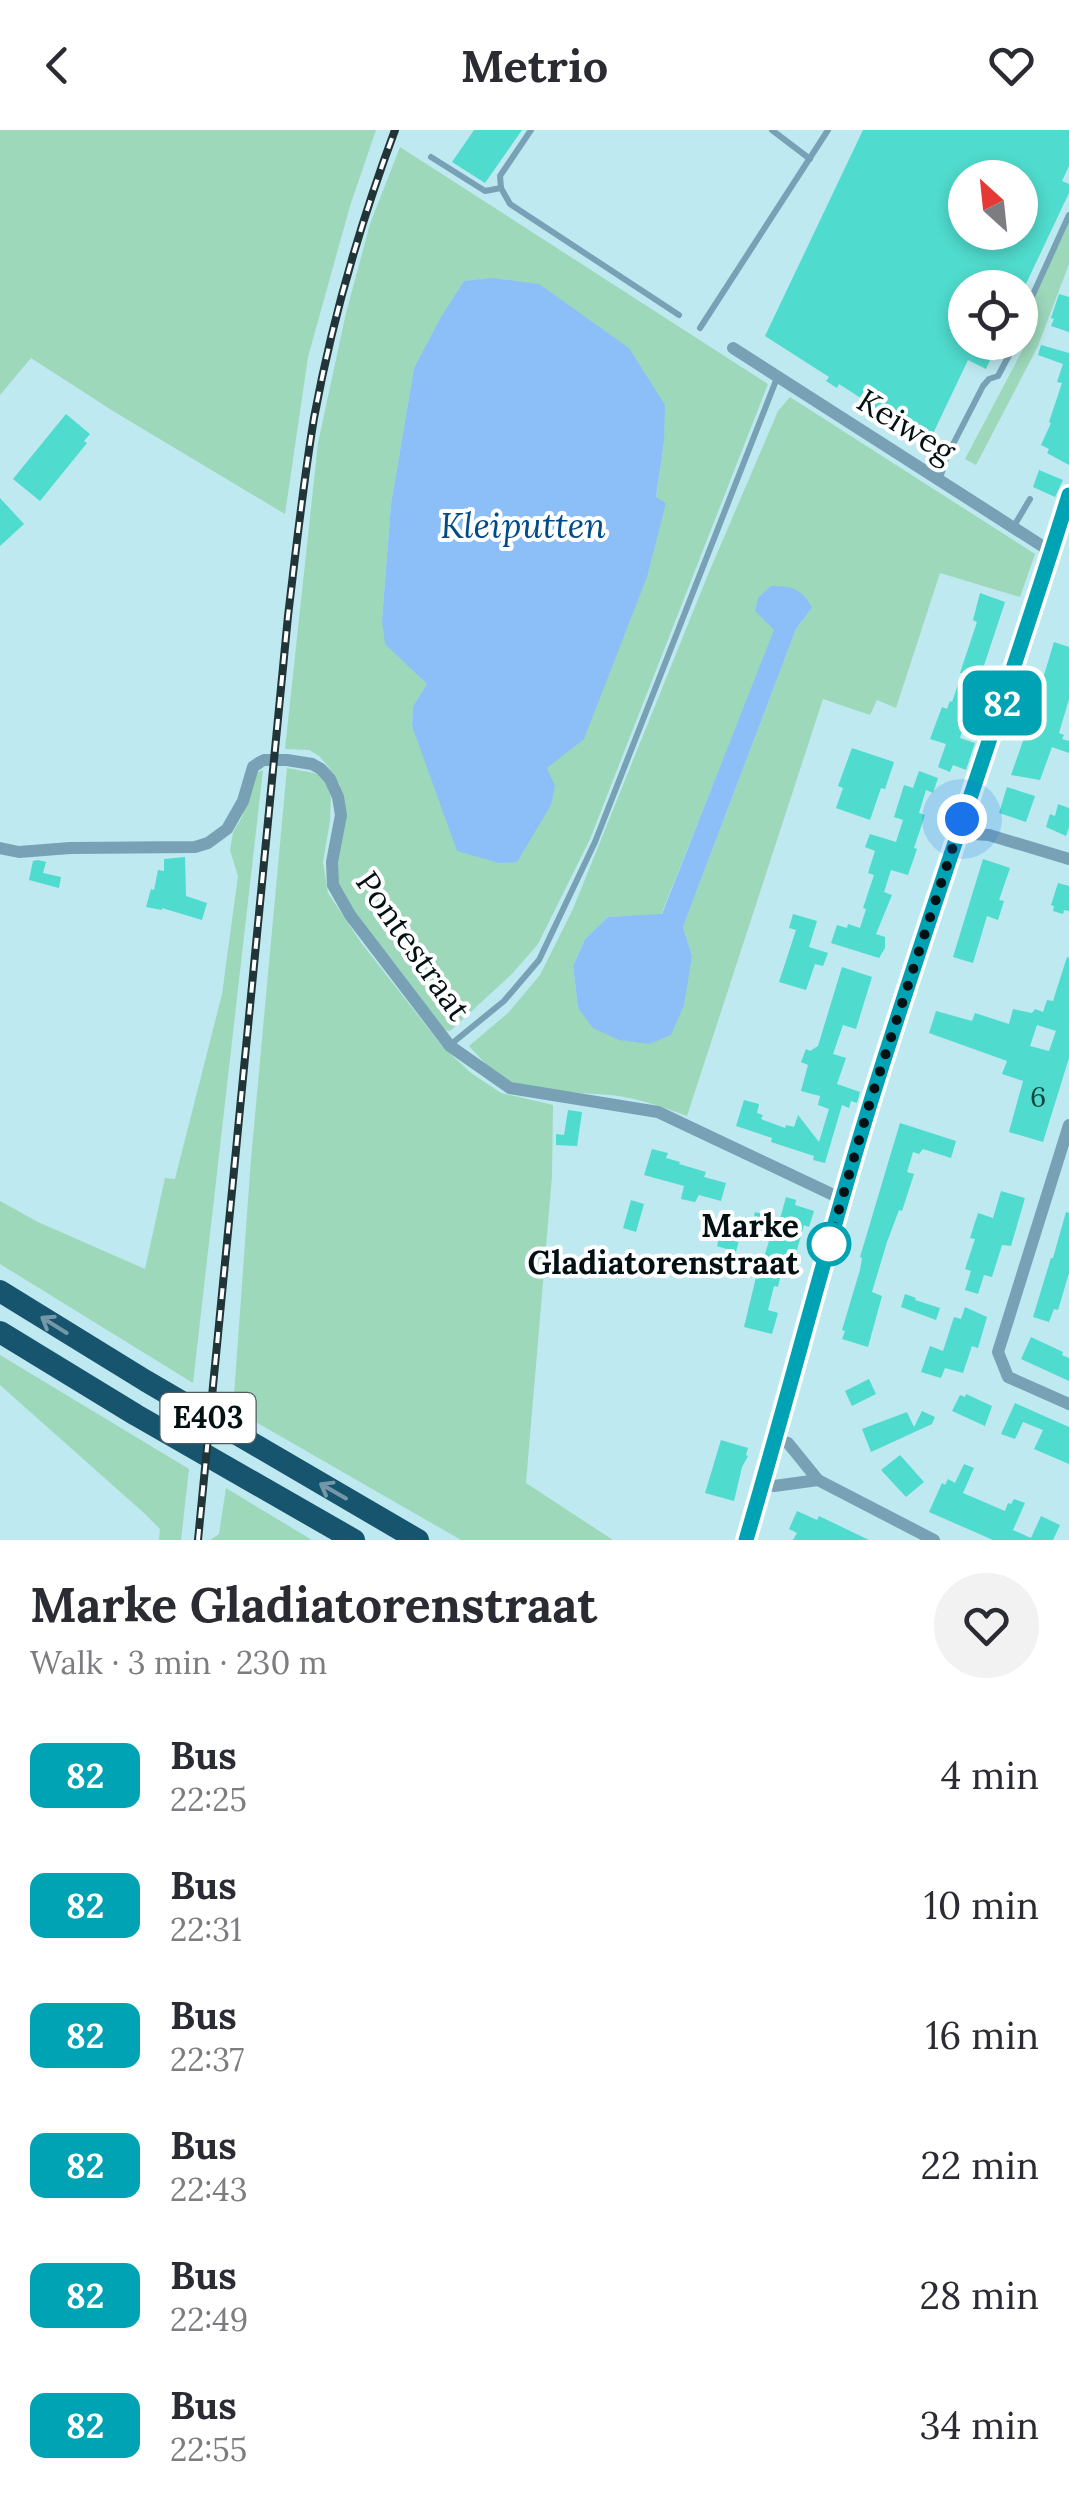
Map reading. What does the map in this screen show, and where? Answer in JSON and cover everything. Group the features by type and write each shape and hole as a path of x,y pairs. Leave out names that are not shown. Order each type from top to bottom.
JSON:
{"highway":[{"name":"E403","path":"0,1291 418,1540"},
{"name":"E403","path":"0,1332 354,1540"}],"street":[{"name":"Keiweg","path":"733,348 1050,550"},
{"path":"746,1540 870,1102 1069,495"},
{"name":"Pontestraat","path":"0,848 19,852 208,844 227,829 239,812 254,767 260,762 287,760 312,764 330,778 338,797 341,815 332,862 333,885 350,915 450,1046 510,1088 658,1112 842,1199"},
{"path":"960,825 976,824 989,835 1069,859"},
{"path":"1069,1126 998,1352 1008,1377 1069,1404"},
{"path":"775,1439 788,1443 818,1480 934,1540"},
{"path":"764,1483 774,1486 818,1480"}],"lane":[{"path":"531,130 500,176 501,188 510,204 679,315"},
{"path":"772,130 810,158"},
{"path":"700,328 828,130"},
{"path":"432,157 485,190 501,188"},
{"path":"1038,284 1069,214"},
{"path":"939,480 983,386 998,376 1006,360"},
{"path":"450,1046 504,1002 539,960 566,906 595,842 778,377"},
{"path":"1013,527 1030,499"}],"green space":[{"path":"0,130 376,130 350,206 308,357 285,514 31,358 0,395"},
{"path":"400,147 768,384 590,839 538,944 512,974 450,1031 445,1030 337,884 340,785 319,756 309,750 285,749 318,443 370,224","holes":["493,279 664,443 656,498 547,768 427,762 412,726 413,706 427,684 382,620 391,504 414,368 464,281"]},
{"path":"1069,220 1069,264 1038,346 1038,286"},
{"path":"1017,360 1031,360 976,465 965,459"},
{"path":"790,397 1035,554 1020,597 940,573 896,708 877,700 870,715 823,699 687,1116 628,1098 549,1090 510,1081 469,1046 508,1013 540,975 573,909 778,411","holes":["812,608 796,629 683,927 692,956 578,1008 573,966 585,939 608,917 661,915 775,630 756,611"]},
{"path":"287,768 319,774 326,782 331,798 323,862 328,893 362,944 443,1047 501,1093 553,1105 552,1176 526,1483 613,1540 461,1540 233,1409 251,1159"},
{"path":"263,770 193,1383 0,1264 0,1201 145,1269 165,1178 175,1179 222,994 238,876 230,850 233,832 242,817 255,773"},
{"path":"0,1355 189,1469 181,1540 159,1540 160,1529 144,1513 0,1385"},
{"path":"226,1488 312,1540 210,1540 219,1534"}],"water":[{"name":"Kleiputten","path":"493,278 539,284 629,348 665,405 656,497 666,503 647,577 584,739 547,768 555,786 551,805 517,862 499,863 457,851 412,726 413,706 427,684 385,644 382,620 391,504 414,368 464,281"},
{"path":"771,586 796,590 812,608 796,629 683,927 692,956 684,1005 671,1035 649,1044 619,1040 593,1028 578,1008 573,966 585,939 608,917 662,914 774,630 755,611 758,598"}],"building":[{"path":"474,130 522,130 485,183 452,162"},
{"path":"863,130 1069,130 1069,166 1062,181 1069,184 1069,193 1033,270 948,270 948,360 968,360 929,442 839,384 837,388 826,381 829,377 765,336"},
{"path":"1059,294 1069,297 1069,332 1051,326"},
{"path":"1041,345 1069,353 1069,465 1047,453 1049,449 1041,445 1062,383 1057,382 1063,364 1038,355"},
{"path":"968,360 990,360 986,369"},
{"path":"66,414 90,434 40,501 13,479"},
{"path":"1039,470 1063,480 1055,497 1033,487"},
{"path":"0,498 24,524 0,546"},
{"path":"980,593 1005,602 960,738 975,743 966,770 953,765 950,772 938,767 946,744 930,739 942,707 947,709 952,702 962,673 977,622 973,620"},
{"path":"1054,642 1069,647 1069,699 1059,733 1069,741 1069,753 1052,747 1040,780 1011,775 1031,718"},
{"path":"852,748 894,762 870,820 836,808 843,788 838,786"},
{"path":"919,771 938,778 933,793 926,790 919,813 925,815 908,875 891,870 884,892 892,895 876,934 885,937 885,948 879,958 831,943 837,925 860,928 874,875 868,873 875,851 865,847 870,834 896,842 903,820 894,817 904,785 913,788"},
{"path":"1007,787 1035,796 1026,822 999,813"},
{"path":"1058,804 1069,808 1066,836 1046,827"},
{"path":"185,857 186,896 207,903 202,920 146,907 158,870 164,871 164,859"},
{"path":"983,859 1010,868 999,900 1004,901 998,920 987,916 973,963 953,957"},
{"path":"33,861 46,862 43,873 61,877 59,888 29,880"},
{"path":"1058,883 1069,886 1069,911 1064,910 1063,914 1053,911 1051,905"},
{"path":"793,914 817,921 809,947 828,953 823,966 815,964 806,990 779,982 796,930 789,928"},
{"path":"1067,957 1069,1058 1043,1142 1009,1132 1023,1081 1002,1074 1007,1061 929,1033 936,1011 972,1021 975,1013 1009,1024 1013,1009 1043,1012 1047,1000 1053,1001","holes":["1037,1025 1056,1031 1049,1051 1030,1046"]},
{"path":"842,967 872,977 856,1029 843,1025 833,1054 846,1058 837,1084 860,1092 857,1103 851,1101 849,1108 842,1105 825,1163 736,1126 744,1100 759,1104 757,1113 763,1115 761,1119 785,1128 794,1127 798,1115 819,1142 829,1109 818,1105 820,1096 801,1091 808,1065 801,1062 806,1049 818,1046"},
{"path":"568,1110 582,1112 577,1146 556,1145 556,1134 564,1135"},
{"path":"900,1123 956,1141 951,1158 923,1149 919,1154 913,1152 907,1172 914,1174 872,1292 882,1296 868,1347 842,1339 842,1330"},
{"path":"652,1149 668,1153 666,1158 679,1164 706,1172 704,1177 726,1183 721,1201 699,1195 695,1202 681,1199 684,1186 644,1175"},
{"path":"1001,1191 1025,1198 1011,1246 1002,1245 992,1277 984,1275 978,1294 965,1290 971,1271 965,1269 975,1239 970,1238 978,1213 993,1218"},
{"path":"786,1197 796,1200 795,1205 814,1211 809,1227 804,1225 793,1264 784,1262 778,1287 774,1286 768,1310 778,1313 772,1334 744,1327 773,1228 753,1221 755,1212 780,1219"},
{"path":"631,1200 644,1204 636,1232 623,1228"},
{"path":"1066,1212 1069,1273 1058,1310 1054,1309 1049,1322 1033,1317"},
{"path":"722,1227 741,1232 736,1252 717,1246"},
{"path":"905,1294 940,1308 936,1320 901,1307"},
{"path":"965,1307 987,1317 978,1348 972,1346 963,1373 945,1368 941,1378 921,1372 930,1346 943,1351 954,1317 961,1319"},
{"path":"1031,1337 1069,1358 1069,1381 1021,1359"},
{"path":"869,1379 876,1394 852,1406 845,1391"},
{"path":"960,1395 992,1406 985,1426 952,1411"},
{"path":"1015,1403 1069,1427 1069,1464 1034,1449 1043,1430 1023,1422 1015,1439 1001,1434"},
{"path":"922,1411 935,1417 932,1424 871,1452 862,1429 907,1412 914,1427"},
{"path":"721,1440 748,1448 734,1501 705,1493"},
{"path":"900,1455 924,1482 906,1497 881,1470"},
{"path":"964,1464 974,1468 963,1493 1005,1511 1014,1499 1025,1503 1013,1530 1031,1538 1041,1516 1060,1525 1053,1540 993,1540 929,1512 942,1483 945,1485 948,1479 955,1483"},
{"path":"797,1511 817,1520 819,1516 869,1540 793,1540 797,1533 789,1529"}],"railway":[{"path":"198,1540 288,616 306,468 338,309 395,130"}],"bus line":[{"name":"82","path":"746,1540 870,1102 1069,495"}],"place":[{"name":"Marke Gladiatorenstraat","path":"829,1244"}],"route":[{"path":"829,1244 870,1102 962,819"}]}
